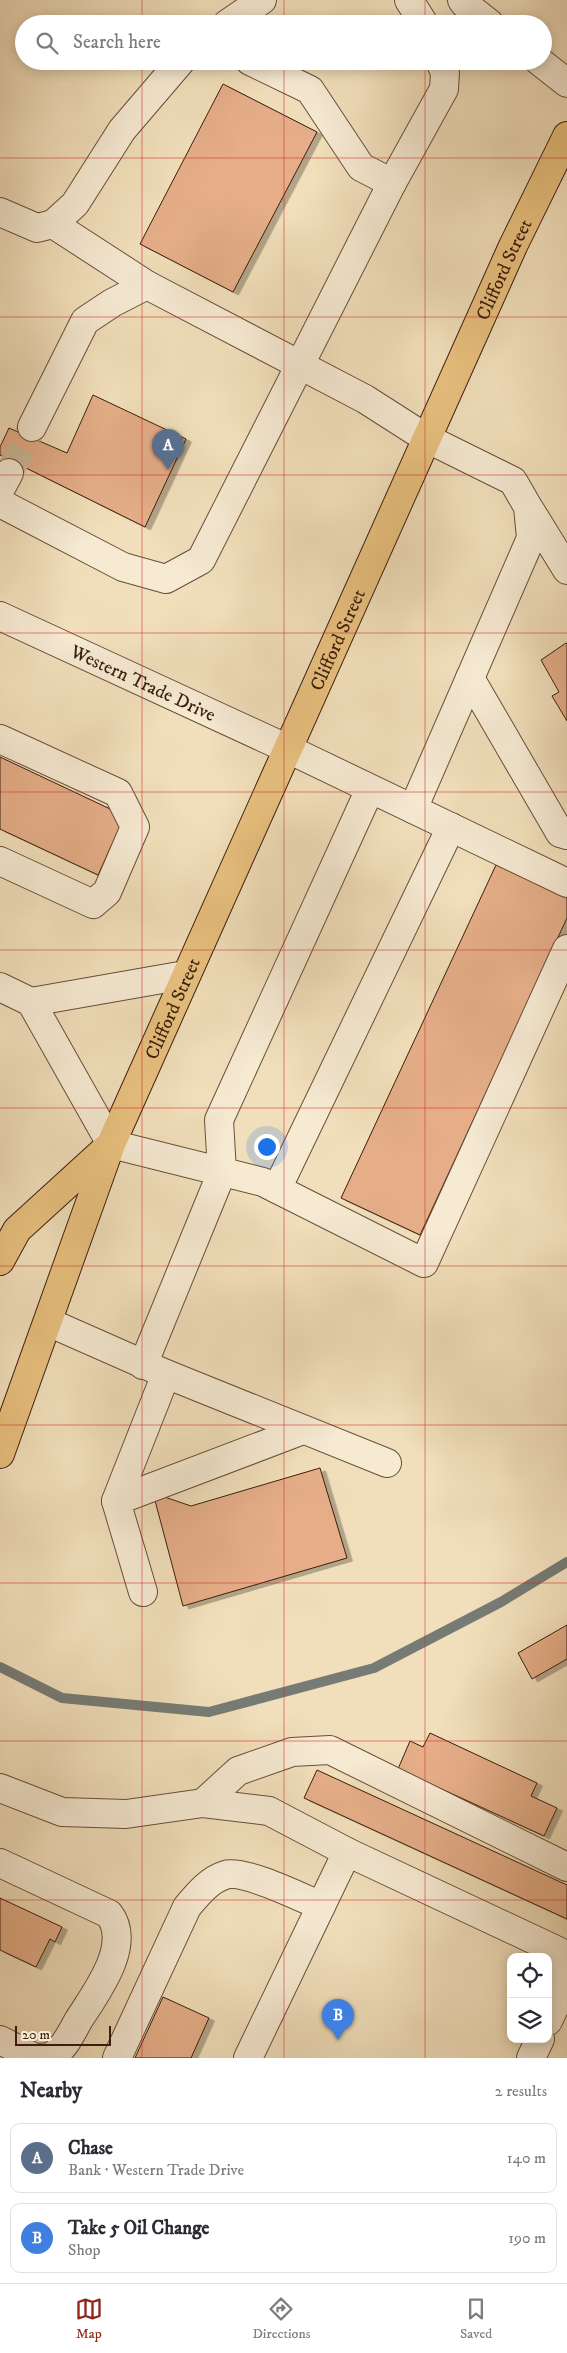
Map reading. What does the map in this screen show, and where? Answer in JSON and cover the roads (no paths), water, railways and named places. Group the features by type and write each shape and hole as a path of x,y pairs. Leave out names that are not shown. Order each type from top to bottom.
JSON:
{"main road":[{"name":"Clifford Street","path":"0,1454 111,1144 286,748 426,438 513,246 567,136"},
{"name":"Clifford Street","path":"0,1261 17,1230 111,1144"}],"street":[{"path":"240,15 262,0"},
{"path":"409,0 418,15"},
{"path":"0,212 37,228 54,224 75,204 122,130 172,70"},
{"path":"269,70 310,90 361,167 392,184"},
{"path":"0,503 123,567 166,579 202,560 392,184 444,89 443,70"},
{"path":"550,70 567,83"},
{"path":"54,224 147,285 364,399 426,438 513,482 567,570"},
{"path":"32,427 85,321 112,303 147,285"},
{"path":"413,809 530,538 528,508"},
{"name":"Western Trade Drive","path":"0,616 286,748 567,883"},
{"path":"470,678 560,833 567,835"},
{"path":"0,739 118,793 135,827 107,892 93,904 0,861"},
{"path":"143,1592 116,1501 154,1369 222,1172 219,1120 370,788"},
{"path":"277,1189 451,827"},
{"path":"0,987 31,1002 111,1144 264,1182 424,1264 567,949"},
{"path":"31,1002 185,976"},
{"path":"48,1322 154,1369 387,1463"},
{"path":"116,1501 304,1430"},
{"path":"203,1804 238,1771 292,1752 330,1750 567,1867"},
{"path":"0,1788 62,1812 126,1814 203,1804 269,1811 347,1852 558,1951 555,2006 552,2012"},
{"path":"248,2058 347,1852"},
{"path":"0,1863 109,1914 116,1922 118,1932 110,1970 66,2041 53,2056 37,2058 0,2040"},
{"path":"117,2058 186,1907 203,1888 226,1875 243,1875 321,1906"},
{"path":"532,2058 538,2043"}],"waterway":[{"path":"0,1667 62,1698 209,1712 374,1668 501,1602 567,1562"}],"tunnel":[{"path":"9,473 32,427"}],"place":[{"name":"Chase","path":"168,470"},
{"name":"Take 5 Oil Change","path":"338,2040"}]}
